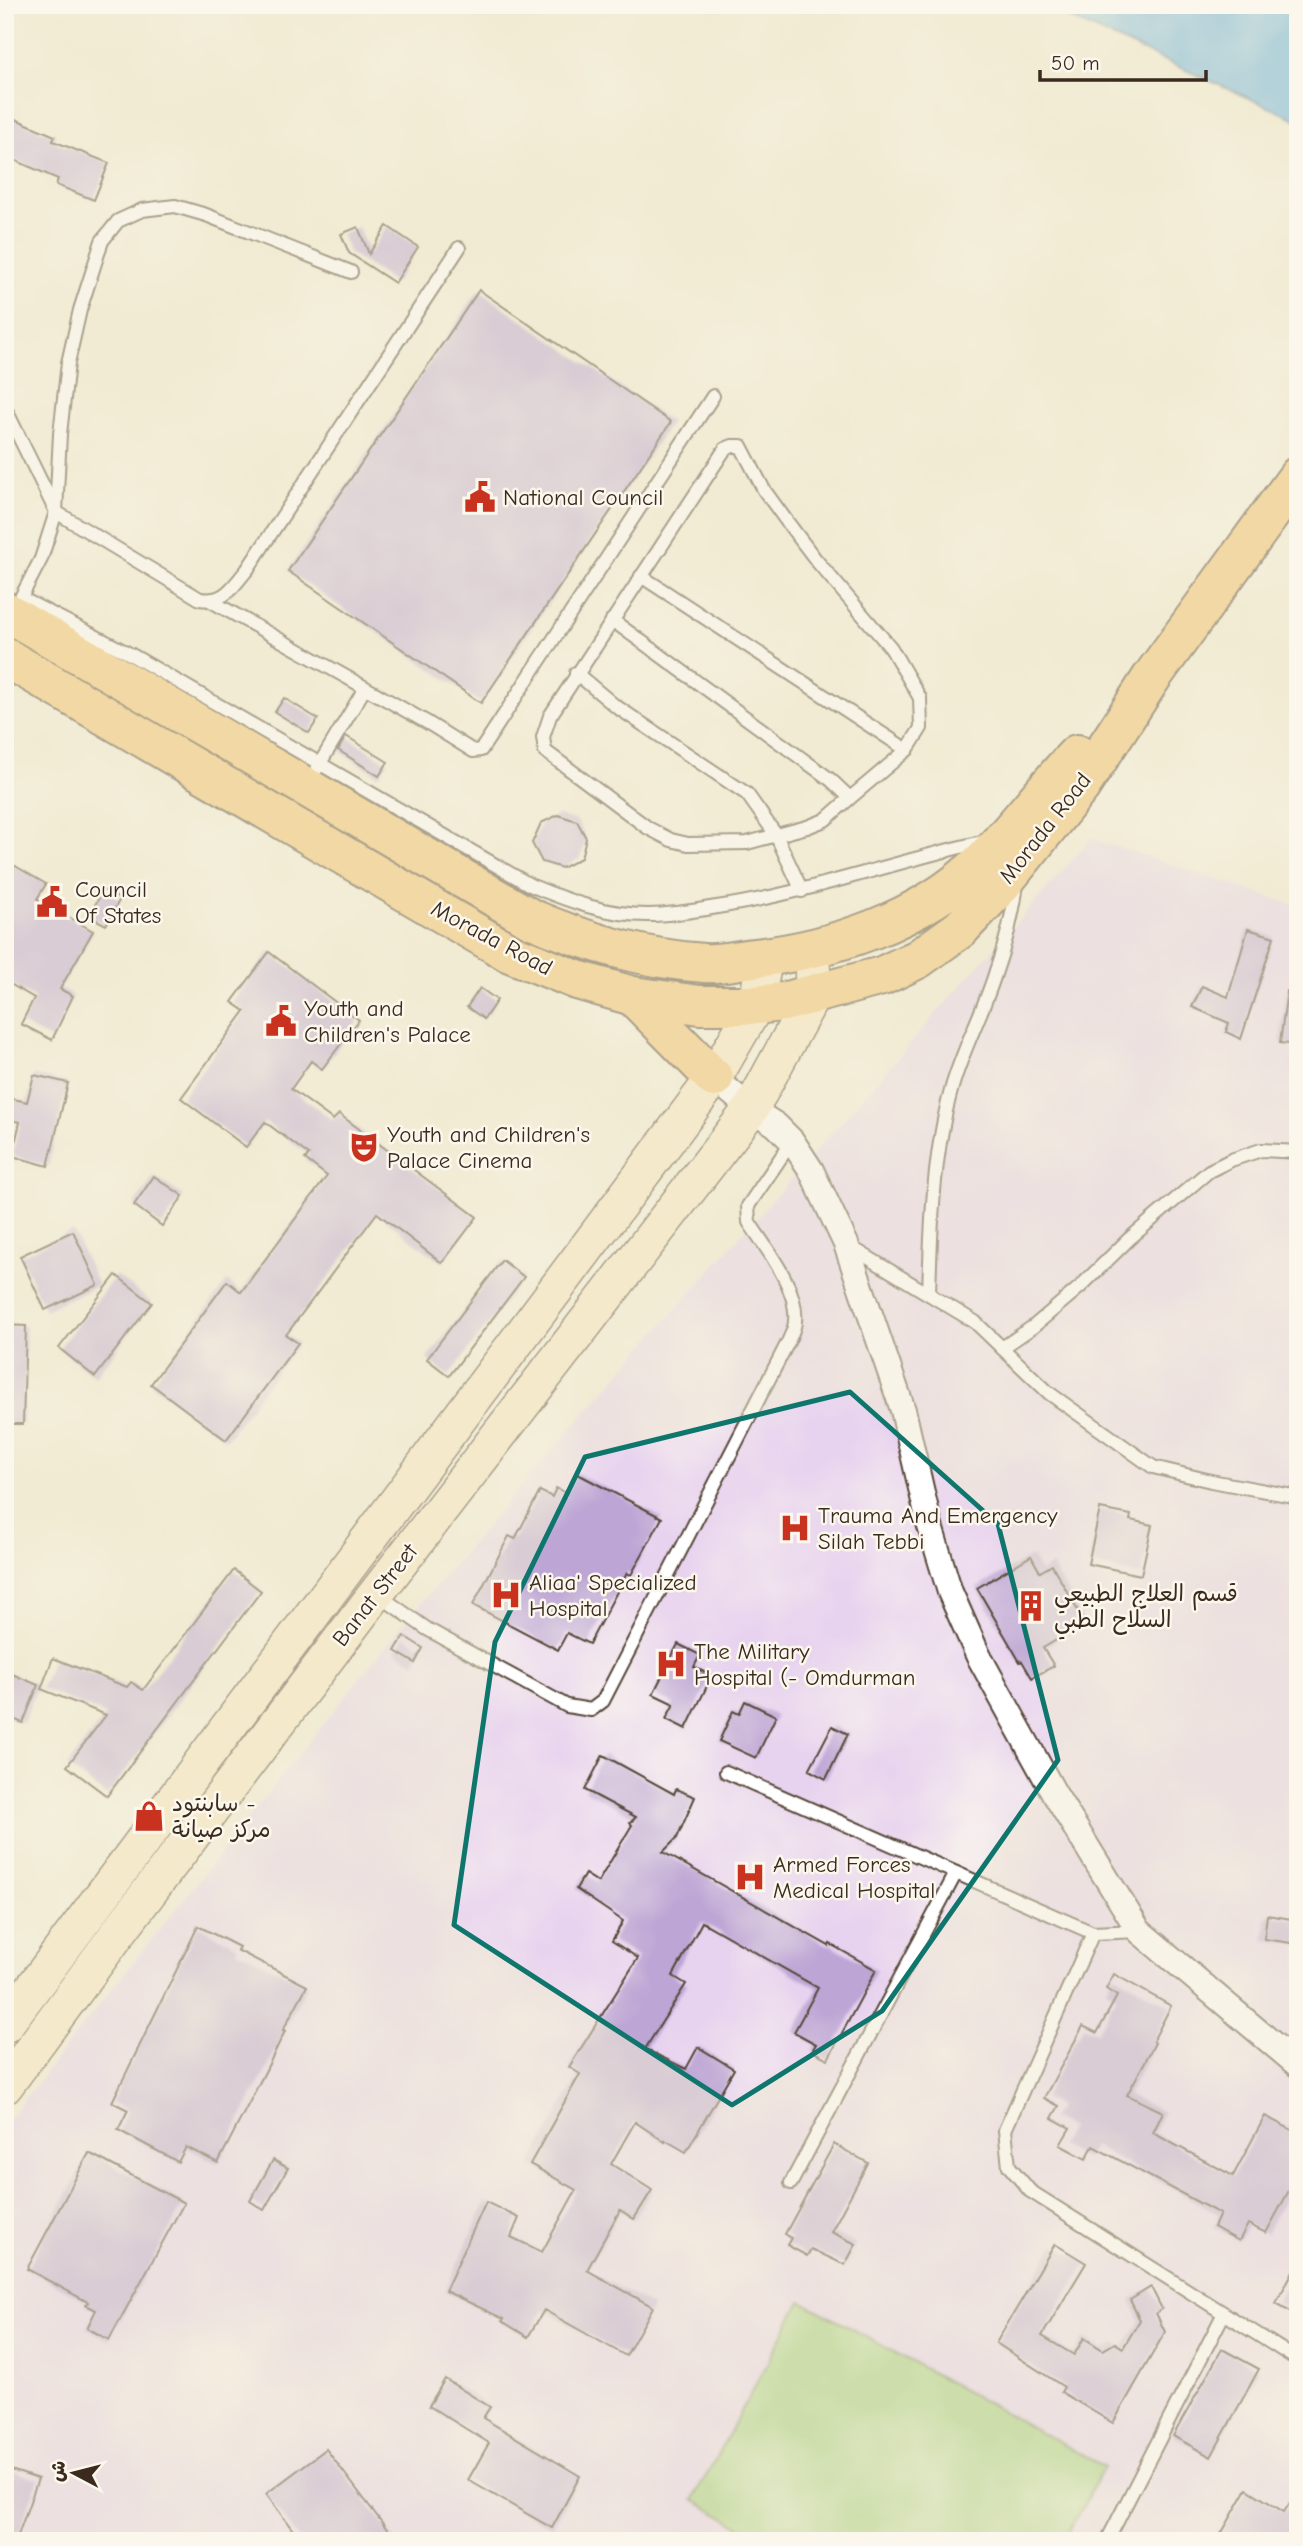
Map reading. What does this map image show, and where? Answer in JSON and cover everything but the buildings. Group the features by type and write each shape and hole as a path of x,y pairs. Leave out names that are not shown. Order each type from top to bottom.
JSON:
{"main road":[{"name":"Morada Road","path":"11,612 302,798 510,953 577,980 633,996 700,1005 755,1006 813,995 882,976 918,959 960,929 1056,776 1152,677 1298,476"},
{"name":"Morada Road","path":"5,657 302,798 530,918 594,943 640,955 706,963 765,958 812,950 906,915 943,893 982,862 1012,849"},
{"name":"Banat Street","path":"5,2086 377,1593 751,1109 813,995 812,950"},
{"name":"Banat Street","path":"5,2025 714,1078 755,1006 765,958"},
{"path":"633,996 714,1078"}],"street":[{"path":"714,1078 751,1109 776,1125 792,1141 811,1170 846,1244 903,1410 929,1523 950,1592 978,1655 1054,1793 1139,1931 1298,2066"}],"lane":[{"path":"11,612 41,559 56,512 60,434 68,363 80,310 102,241 118,221 142,210 175,206 206,215 351,272"},
{"path":"211,601 225,596 247,570 459,248"},
{"path":"5,408 56,512 200,599 211,601 473,751 481,750 713,396"},
{"path":"741,446 764,490 785,519 891,648 920,698 920,727 907,750 825,820 747,844 688,844 671,839 648,828 545,751 543,737 550,716 612,620 725,449 741,446"},
{"path":"641,576 907,750"},
{"path":"612,620 820,771 850,798"},
{"path":"576,673 614,705 747,794 776,835 802,891"},
{"path":"365,688 302,798 576,904 647,915 678,913 802,891 872,870 1012,849 1013,917 994,978 952,1086 942,1129 930,1234 929,1294"},
{"path":"377,1593 427,1629 567,1706 591,1710 603,1701 788,1342 795,1322 794,1304 785,1280 748,1222 747,1214 748,1206 792,1141"},
{"path":"1002,1348 1034,1326 1080,1287 1129,1239 1209,1171 1261,1150 1298,1152"},
{"path":"846,1244 975,1322 1049,1394 1153,1467 1298,1497"},
{"path":"726,1772 1093,1933 1139,1931"},
{"path":"792,2183 956,1873"},
{"path":"1093,1933 1005,2130 1009,2166 1030,2192 1298,2360"},
{"path":"1107,2541 1223,2315"}],"highlighted area":[{"path":"850,1392 998,1524 1058,1760 882,2011 732,2105 454,1925 495,1642 585,1457"}],"shaded area":[{"name":"Armed Forces Medical Hospital","path":"1091,838 1298,906 1298,2541 5,2541 5,2123 398,1630 517,1490"}],"green space":[{"path":"801,2301 1104,2467 1064,2541 767,2541 693,2500"}],"water":[{"path":"1040,5 1298,5 1298,120"}],"place":[{"name":"National Council","path":"480,497"},
{"name":"Council Of States","path":"52,902"},
{"name":"Youth and Children's Palace","path":"281,1021"},
{"name":"Youth and Children's Palace Cinema","path":"364,1147"},
{"name":"Trauma And Emergency Silah Tebbi","path":"795,1528"},
{"name":"Aliaa' Specialized Hospital","path":"506,1595"},
{"name":"قسم العلاج الطبيعي السلاح الطبي","path":"1031,1606"},
{"name":"The Military Hospital (- Omdurman","path":"671,1664"},
{"name":"سابنتود - مركز صيانة","path":"149,1816"},
{"name":"Armed Forces Medical Hospital","path":"750,1877"}]}
